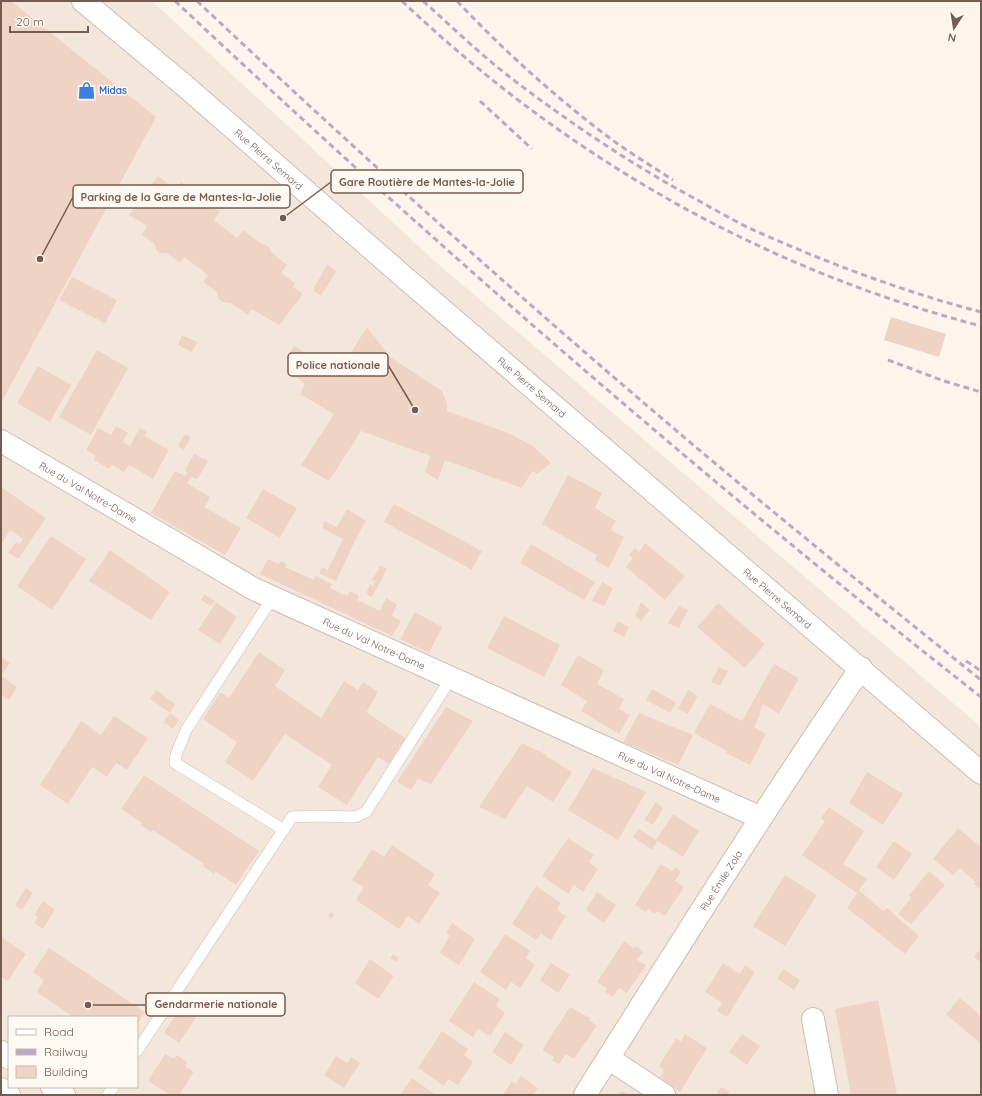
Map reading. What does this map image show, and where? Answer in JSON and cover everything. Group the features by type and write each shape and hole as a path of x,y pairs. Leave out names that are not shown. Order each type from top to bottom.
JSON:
{"street":[{"name":"Rue Pierre Semard","path":"83,1 185,86 404,278 861,668 981,773"},
{"name":"Rue du Val Notre-Dame","path":"1,441 254,589 761,818"},
{"name":"Rue Émile Zola","path":"585,1095 761,818 861,668"},
{"path":"813,1019 827,1095"},
{"path":"608,1058 664,1095"},
{"path":"54,1088 64,1095"},
{"path":"1,1089 9,1095"}],"lane":[{"path":"273,597 186,730 176,755 175,763 284,830"},
{"path":"138,1049 292,818 313,816 355,817 366,812 451,678"}],"shaded area":[{"path":"1,1 152,1 438,264 981,727 981,1095 1,1095"}],"building":[{"path":"1,1 11,1 156,117 1,403"},
{"path":"158,176 176,190 181,182 193,192 199,191 203,193 207,198 206,202 220,212 214,220 237,238 243,230 259,242 269,247 272,253 287,265 281,273 295,283 293,287 303,294 279,325 252,309 248,315 231,303 222,302 218,298 217,292 203,282 208,275 184,257 180,263 167,253 160,253 156,250 155,244 142,235 147,226 129,215"},
{"path":"327,264 336,271 321,296 313,290"},
{"path":"72,277 117,300 105,323 59,300"},
{"path":"891,317 946,334 939,357 884,340"},
{"path":"367,327 387,355 442,391 447,404 447,411 511,434 534,447 551,463 537,474 532,471 522,488 445,460 438,480 425,472 430,456 361,431 329,481 301,465 334,414 300,394 305,384 296,377 305,362 290,353 294,346 338,373"},
{"path":"182,335 197,342 192,352 178,345"},
{"path":"97,350 128,368 91,435 59,417"},
{"path":"38,366 71,385 50,422 17,403"},
{"path":"116,426 128,433 123,442 130,446 140,428 147,432 144,436 169,450 153,479 129,465 124,472 112,465 109,469 94,460 96,456 86,450 98,428 111,435"},
{"path":"185,434 191,437 184,450 178,446"},
{"path":"194,454 208,461 199,477 196,479 191,477 187,483 210,497 204,507 241,528 225,555 151,513 175,471 185,476 188,473 185,470"},
{"path":"568,475 602,493 595,508 616,521 611,530 624,537 609,568 595,560 597,555 542,524"},
{"path":"1,487 46,518 18,559 8,553 16,542 20,544 23,539 10,530 1,544"},
{"path":"263,489 297,508 280,538 246,518"},
{"path":"394,504 482,551 472,570 384,522"},
{"path":"347,509 366,521 336,581 319,573 322,567 328,570 343,539 322,528 325,521 337,527"},
{"path":"51,536 86,559 52,610 17,586"},
{"path":"645,543 685,576 665,600 626,567 633,558 629,555 635,548 639,552"},
{"path":"531,544 595,582 584,600 520,563"},
{"path":"110,550 170,592 151,620 89,581"},
{"path":"268,559 279,564 280,561 287,564 285,567 314,580 316,576 332,584 330,588 347,596 350,591 359,596 357,600 380,611 386,598 397,604 392,616 401,621 392,636 260,574"},
{"path":"380,566 387,569 372,597 366,594 370,584 373,586 375,581 372,580"},
{"path":"602,582 613,588 604,606 592,601"},
{"path":"204,594 215,601 211,606 201,600"},
{"path":"216,602 237,617 220,644 198,630"},
{"path":"641,602 650,610 641,621 635,616"},
{"path":"718,603 765,644 745,668 697,627"},
{"path":"679,606 688,610 679,628 668,623"},
{"path":"415,612 442,627 429,653 400,639"},
{"path":"504,616 560,645 544,677 487,648"},
{"path":"618,621 629,627 624,637 613,631"},
{"path":"259,652 285,670 275,686 321,718 344,681 358,690 363,682 378,692 366,712 406,739 389,764 378,757 347,805 318,787 332,765 285,734 253,781 225,762 237,742 203,719 220,692 229,698"},
{"path":"578,655 604,670 597,684 624,699 619,709 630,715 619,734 581,711 587,701 561,685"},
{"path":"1,657 10,663 1,676"},
{"path":"774,664 799,678 779,714 763,704 759,712 761,713 754,727 766,734 750,765 726,753 727,751 694,733 710,704 742,721"},
{"path":"719,667 728,671 720,686 711,682"},
{"path":"1,676 17,687 9,700 1,695"},
{"path":"652,689 676,702 670,713 646,700"},
{"path":"156,690 175,704 170,713 150,699"},
{"path":"688,690 698,696 688,714 678,709"},
{"path":"446,707 473,721 431,784 418,779 411,790 397,782"},
{"path":"170,713 179,720 173,729 164,722"},
{"path":"639,713 693,735 678,765 623,742"},
{"path":"114,716 148,738 127,770 116,763 107,777 92,767 68,804 40,785 81,721 101,735"},
{"path":"522,743 547,755 546,756 572,772 553,802 527,786 505,819 479,807"},
{"path":"593,768 646,792 618,840 568,810"},
{"path":"867,772 903,794 883,825 849,803"},
{"path":"144,775 259,851 236,885 215,871 214,874 203,866 204,864 153,830 151,832 141,825 142,823 121,809"},
{"path":"656,802 663,808 653,825 644,820"},
{"path":"829,807 864,831 843,864 867,879 859,890 883,911 887,908 919,936 905,954 847,908 857,893 802,855 825,821 821,818"},
{"path":"673,814 699,831 683,857 658,841 652,850 633,837 639,829 656,840"},
{"path":"958,828 981,847 981,890 974,884 976,882 960,868 953,875 933,859"},
{"path":"568,838 594,855 589,862 598,869 583,892 574,885 568,894 542,876"},
{"path":"894,841 912,854 894,880 876,867"},
{"path":"392,845 435,874 428,885 440,893 419,924 408,916 399,929 356,900 364,887 352,880 372,849 384,857"},
{"path":"661,864 672,871 675,867 681,872 675,881 684,887 665,916 657,911 655,914 648,909 646,912 635,905"},
{"path":"929,871 945,885 911,924 898,914 911,898 909,895"},
{"path":"785,875 817,895 785,946 753,926"},
{"path":"536,886 561,903 557,910 566,916 551,940 541,934 536,940 512,924"},
{"path":"26,888 33,893 22,910 15,905"},
{"path":"597,892 616,905 604,923 586,910"},
{"path":"43,901 55,910 43,929 34,923 38,917 35,914"},
{"path":"331,912 335,915 332,919 328,916"},
{"path":"452,923 475,939 459,965 440,953 450,936 446,933"},
{"path":"505,934 530,951 526,958 535,965 520,988 511,982 506,990 480,972"},
{"path":"1,937 26,954 8,981 1,977"},
{"path":"624,941 643,952 637,960 646,965 627,993 619,988 613,997 605,992 607,989 597,982"},
{"path":"49,948 145,1012 138,1023 138,1016 72,1016 37,992 44,980 33,972"},
{"path":"981,948 981,963 974,957"},
{"path":"393,954 399,958 396,962 390,958"},
{"path":"370,959 394,976 378,999 355,983"},
{"path":"551,963 570,975 558,993 540,980"},
{"path":"723,963 740,974 745,965 755,972 727,1017 717,1011 722,1003 705,992"},
{"path":"783,969 800,980 794,990 777,978"},
{"path":"474,982 500,999 496,1006 505,1013 490,1036 478,1029 473,1037 449,1021"},
{"path":"960,998 981,1016 981,1044 946,1014"},
{"path":"878,1000 897,1095 851,1095 835,1009"},
{"path":"182,1005 197,1016 179,1043 164,1033"},
{"path":"570,1007 590,1018 589,1020 597,1026 574,1059 566,1054 559,1064 552,1060 554,1057 542,1050"},
{"path":"442,1031 468,1049 464,1055 473,1062 458,1085 448,1079 444,1086 418,1068"},
{"path":"505,1032 524,1045 511,1065 492,1052"},
{"path":"685,1034 707,1048 680,1092 660,1077 664,1070 659,1066 676,1038 681,1042"},
{"path":"742,1034 760,1046 747,1065 729,1052"},
{"path":"165,1054 174,1059 177,1055 187,1062 185,1066 194,1072 179,1095 170,1095 148,1081"},
{"path":"336,1056 347,1063 351,1057 360,1063 344,1088 324,1075"},
{"path":"521,1076 538,1088 533,1095 503,1095 512,1081 516,1084"},
{"path":"412,1078 436,1095 400,1095"},
{"path":"721,1087 730,1092 728,1095 716,1095"},
{"path":"620,1092 624,1092 630,1095 618,1095"}],"railway":[{"path":"175,1 371,181 570,358 774,530 981,697"},
{"path":"197,1 435,220 617,380 791,526 981,680"},
{"path":"402,1 465,57 531,110 600,157 671,201 745,239 821,273 900,302 981,326"},
{"path":"423,1 488,60 511,78 603,144 676,188 749,228 805,252 893,285 981,312"},
{"path":"457,1 527,70 584,118 611,139 673,180"},
{"path":"480,101 532,149"},
{"path":"888,360 944,381 981,392"},
{"path":"966,661 981,671"}],"place":[{"name":"Midas","path":"86,90"},
{"name":"Gare Routière de Mantes-la-Jolie","path":"283,218"},
{"name":"Parking de la Gare de Mantes-la-Jolie","path":"40,259"},
{"name":"Police nationale","path":"415,410"},
{"name":"Gendarmerie nationale","path":"88,1005"}]}
